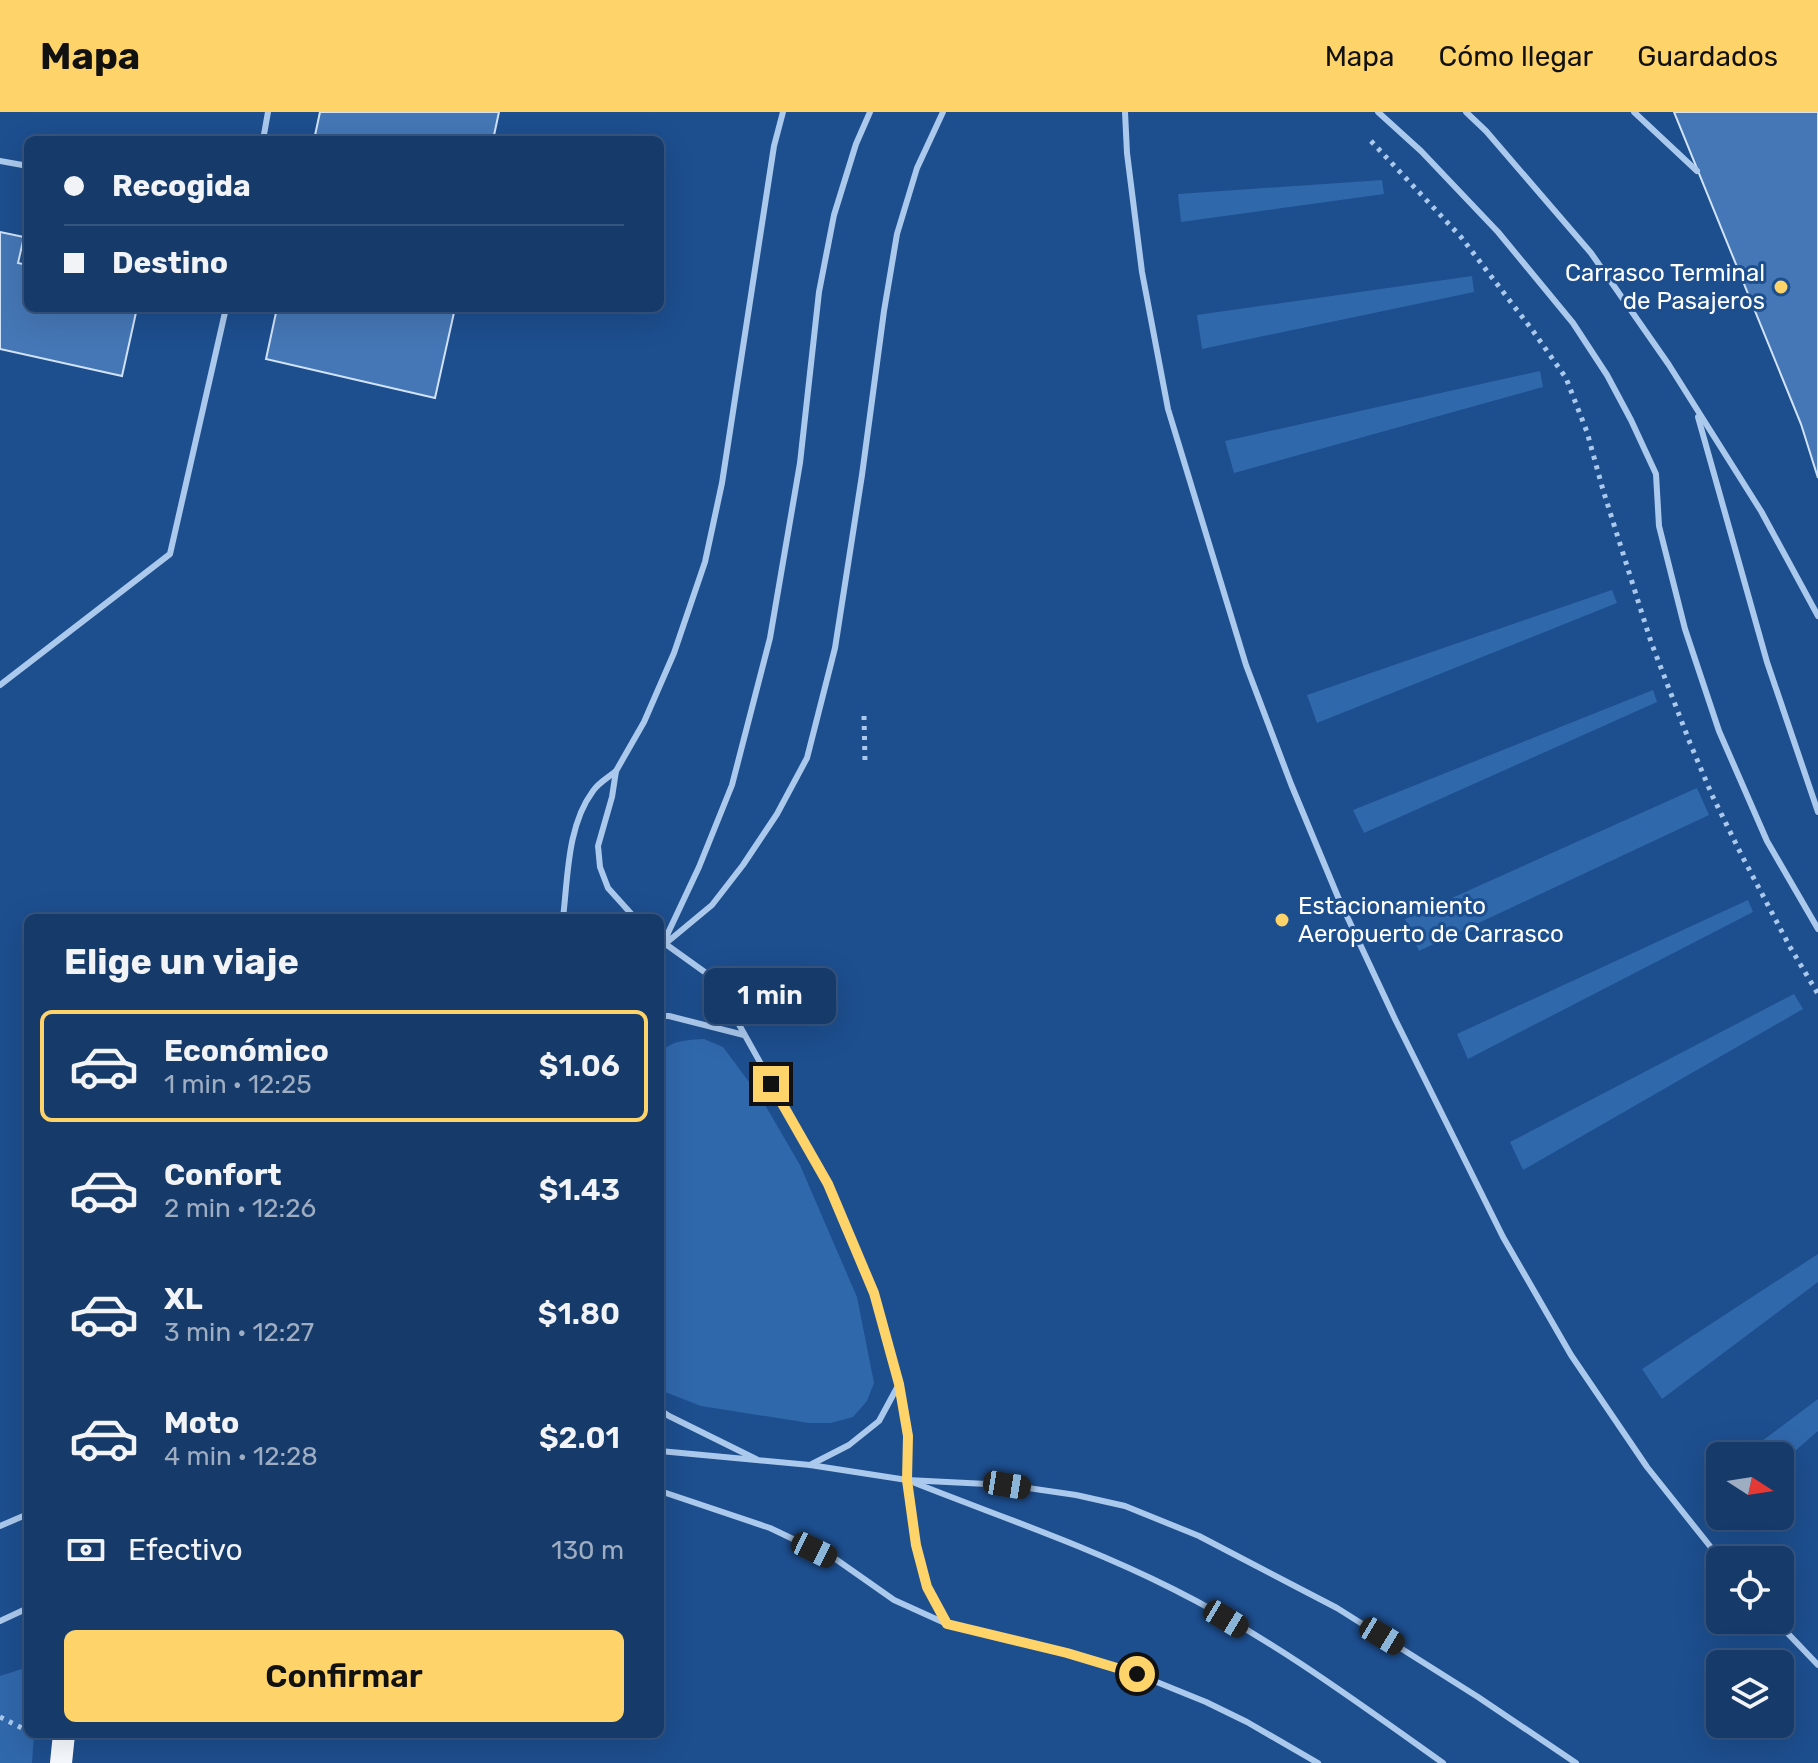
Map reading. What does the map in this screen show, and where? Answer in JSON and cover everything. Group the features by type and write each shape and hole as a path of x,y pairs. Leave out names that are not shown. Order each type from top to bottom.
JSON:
{"highway":[{"path":"61,1763 64,1738"}],"lane":[{"path":"264,136 268,112"},
{"path":"564,914 574,835 581,810 594,789 616,771 644,722 674,653 705,562 722,483 774,146 783,112"},
{"path":"664,940 699,867 732,785 770,638 800,463 819,292 834,215 856,144 870,112"},
{"path":"664,941 712,905 777,814 807,758 835,648 897,234 917,168 943,112"},
{"path":"1125,112 1142,272 1168,409 1246,665 1291,784 1338,897 1447,1128 1503,1237 1571,1355 1647,1467 1710,1546"},
{"path":"1378,112 1421,151 1498,232 1573,323 1619,397 1656,474 1663,541 1685,629 1719,731 1767,841 1818,929"},
{"path":"1466,112 1591,253 1669,365 1761,511 1818,616"},
{"path":"1634,112 1697,171"},
{"path":"0,161 24,165"},
{"path":"0,685 170,554 225,312"},
{"path":"1696,408 1767,662 1818,812"},
{"path":"616,771 598,846 600,867 608,888 631,914"},
{"path":"664,943 713,978 828,1184 874,1293 899,1384 908,1436 907,1480 916,1545 927,1587 947,1624"},
{"path":"664,1016 744,1035"},
{"path":"810,1465 849,1445 879,1421 899,1384"},
{"path":"664,1413 761,1461"},
{"path":"664,1451 810,1465 907,1480 1007,1485 1125,1506 1199,1536 1337,1608 1576,1763"},
{"path":"907,1480 1094,1552 1175,1589 1310,1668 1443,1763"},
{"path":"664,1492 770,1528 837,1560 894,1600 947,1624 1067,1653 1137,1674 1206,1702 1318,1763"},
{"path":"0,1526 24,1516"},
{"path":"0,1621 24,1610"},
{"path":"1788,1634 1818,1665"}],"path":[{"path":"1365,134 1461,237 1566,378 1587,432 1651,642 1690,743 1735,842 1818,994"},
{"path":"864,716 865,762"},
{"path":"0,1717 24,1729"}],"shaded area":[{"path":"1382,180 1384,194 1181,222 1178,194"},
{"path":"1472,276 1474,292 1202,349 1197,315"},
{"path":"1540,371 1543,387 1234,473 1225,441"},
{"path":"1612,590 1617,603 1317,723 1307,695"},
{"path":"1653,690 1657,702 1364,833 1353,810"},
{"path":"1697,788 1709,815 1419,951 1405,919"},
{"path":"1748,900 1753,912 1468,1059 1457,1034"},
{"path":"1794,994 1803,1009 1523,1170 1510,1142"},
{"path":"704,1039 723,1047 761,1098 800,1165 857,1297 874,1383 867,1401 853,1417 831,1423 809,1423 701,1406 664,1392 664,1049 686,1040"},
{"path":"1818,1254 1818,1282 1662,1399 1642,1369"},
{"path":"1818,1399 1818,1431 1794,1452 1794,1442 1761,1442"},
{"path":"24,1668 24,1738 34,1738 32,1763 0,1763 0,1676"}],"building":[{"path":"320,112 499,112 494,136 315,136"},
{"name":"Carrasco Terminal de Pasajeros","path":"1674,112 1818,112 1818,478 1801,424"},
{"path":"0,232 24,237 18,263 24,264 24,312 136,312 122,376 0,349"},
{"path":"276,312 454,312 435,398 266,359"}],"place":[{"name":"Carrasco Terminal de Pasajeros","path":"1781,287"},
{"name":"Estacionamiento Aeropuerto de Carrasco","path":"1282,920"}],"route":[{"path":"771,1084 828,1184 874,1293 899,1384 908,1436 907,1480 916,1545 927,1587 947,1624 1067,1653 1137,1674"}]}
